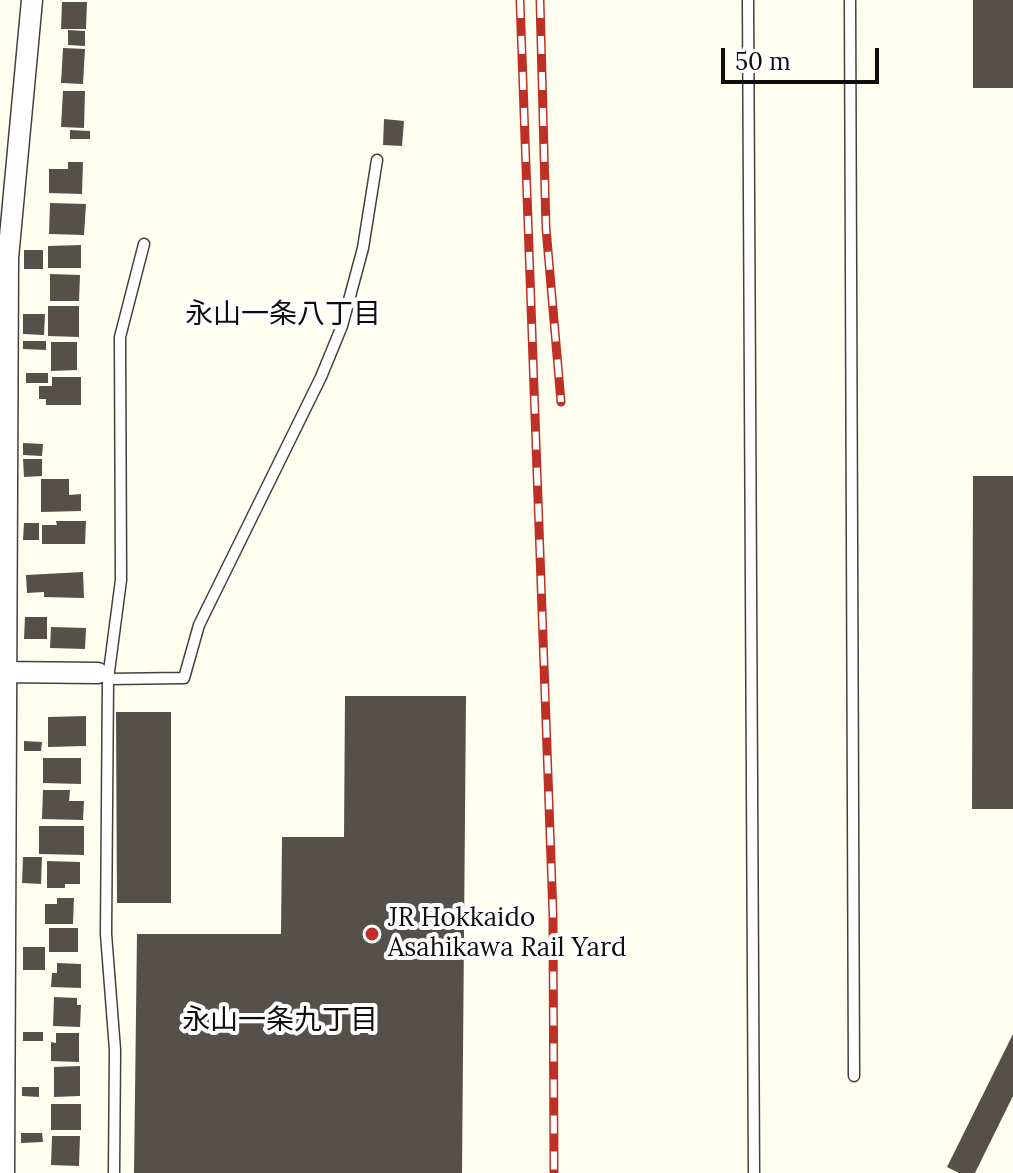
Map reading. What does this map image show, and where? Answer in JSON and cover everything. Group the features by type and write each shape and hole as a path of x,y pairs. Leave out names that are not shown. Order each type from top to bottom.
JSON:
{"street":[{"path":"4,1173 2,672 8,258 32,0"},
{"path":"2,672 103,676"}],"lane":[{"path":"748,0 754,1173"},
{"path":"850,0 854,1076"},
{"path":"103,676 184,678 199,625 321,377 342,326 363,248 377,160"},
{"path":"114,1173 115,1050 106,934 103,676 121,580 120,337 144,244"}],"building":[{"path":"973,0 1013,0 1013,88 973,88"},
{"path":"62,2 87,2 86,29 61,29"},
{"path":"68,30 85,31 85,46 68,45"},
{"path":"63,48 85,49 83,84 61,83"},
{"path":"63,91 85,91 84,128 61,127"},
{"path":"384,119 404,121 402,146 383,145"},
{"path":"70,130 90,131 90,139 70,139"},
{"path":"68,162 83,162 82,194 49,193 49,169 68,169"},
{"path":"50,203 86,204 84,235 49,234"},
{"path":"81,245 81,268 48,268 48,246"},
{"path":"24,250 43,250 43,269 24,269"},
{"path":"50,274 80,275 79,301 50,301"},
{"path":"48,306 79,306 79,337 48,336"},
{"path":"23,314 45,314 44,335 23,334"},
{"path":"23,341 46,341 46,350 23,349"},
{"path":"51,342 77,342 77,370 51,371"},
{"path":"26,373 48,373 48,383 26,383"},
{"path":"52,377 81,377 81,405 46,405 46,399 39,399 39,386 52,386"},
{"path":"23,443 43,444 42,456 23,455"},
{"path":"23,459 42,459 42,476 24,477"},
{"path":"973,476 1013,476 1013,809 972,809"},
{"path":"41,479 69,479 69,495 81,494 81,511 41,512"},
{"path":"56,521 86,521 85,544 42,544 42,525 57,525"},
{"path":"24,523 39,523 39,540 23,540"},
{"path":"83,572 84,598 44,597 44,592 27,593 26,575"},
{"path":"25,617 47,617 47,639 24,639"},
{"path":"51,627 86,628 85,649 50,648"},
{"name":"JR Hokkaido Asahikawa Rail Yard","path":"345,696 466,696 462,1173 134,1173 137,934 281,934 282,837 344,837"},
{"path":"116,712 171,712 171,903 117,903"},
{"path":"86,716 86,746 48,747 48,717"},
{"path":"24,741 42,742 41,751 24,751"},
{"path":"43,758 81,758 81,784 43,783"},
{"path":"43,790 70,790 69,801 84,801 83,820 42,819"},
{"path":"39,826 84,826 84,855 39,854"},
{"path":"23,857 42,857 41,884 22,883"},
{"path":"47,861 80,862 80,884 47,888"},
{"path":"57,898 74,898 73,924 45,924 45,904 57,904"},
{"path":"49,928 78,928 78,952 49,952"},
{"path":"23,947 45,947 45,970 23,970"},
{"path":"57,963 81,964 81,988 51,987 52,973 57,973"},
{"path":"54,997 77,998 77,1005 81,1005 80,1027 53,1026"},
{"path":"23,1032 43,1032 43,1041 23,1041"},
{"path":"56,1033 79,1033 79,1062 51,1061 51,1042 56,1043"},
{"path":"1013,1034 1013,1096 975,1173 959,1173 947,1167"},
{"path":"80,1066 80,1096 54,1097 54,1067"},
{"path":"22,1087 39,1087 39,1097 22,1096"},
{"path":"51,1104 81,1104 81,1130 51,1130"},
{"path":"21,1133 42,1133 43,1142 21,1143"},
{"path":"52,1136 80,1136 79,1166 51,1165"}],"railway":[{"path":"520,0 553,915 554,1173"},
{"path":"540,0 546,228 561,402"}],"place":[{"name":"JR Hokkaido Asahikawa Rail Yard","path":"372,934"}],"district":[{"name":"永山一条八丁目","path":"283,315"},
{"name":"永山一条九丁目","path":"280,1021"}]}
